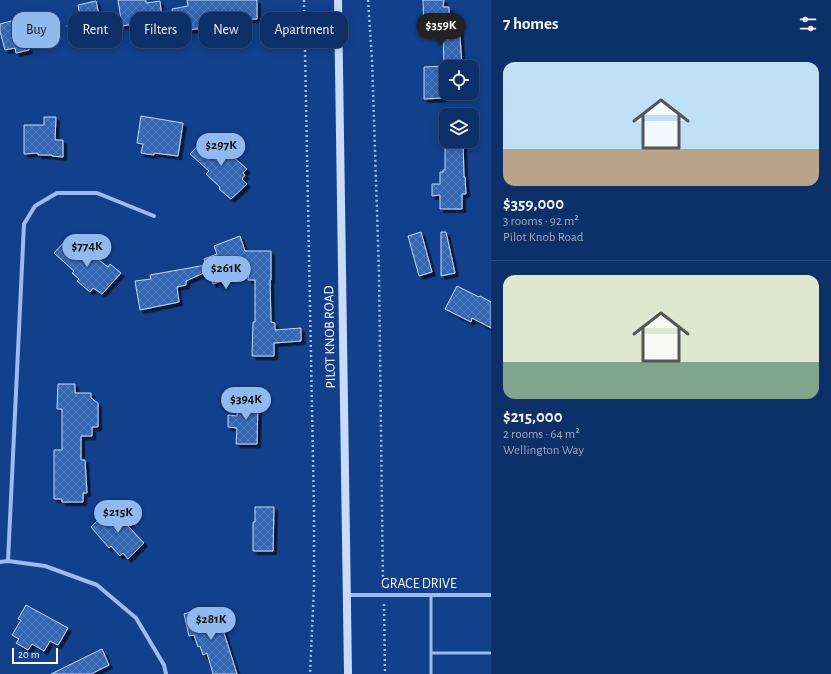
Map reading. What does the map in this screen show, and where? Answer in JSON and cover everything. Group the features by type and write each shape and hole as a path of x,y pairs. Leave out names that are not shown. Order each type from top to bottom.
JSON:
{"main road":[{"name":"PILOT KNOB ROAD","path":"338,0 348,674"}],"street":[{"path":"8,561 24,224 34,206 57,193 97,193 154,216"},
{"path":"0,562 8,561 45,566 98,585 136,618 164,665 166,674"},
{"name":"GRACE DRIVE","path":"347,595 491,595"}],"lane":[{"path":"431,595 431,674"},
{"path":"431,653 491,653"}],"path":[{"path":"304,0 314,510 314,586 310,674"},
{"path":"368,0 372,59 379,265 385,674"}],"building":[{"path":"118,0 146,0 146,3 160,1 161,12 130,12 130,25 122,26 122,12 120,12"},
{"path":"187,0 257,0 257,19 252,19 252,12 199,12 199,29 191,30 191,12 173,12 172,9 188,6"},
{"path":"423,0 444,0 443,7 449,7 449,22 459,21 462,60 444,60 443,33 424,33"},
{"path":"96,1 98,12 79,12 78,5"},
{"path":"12,21 12,48 15,48 5,50 0,31 0,24"},
{"path":"15,48 29,48 29,50 16,53"},
{"path":"439,66 439,98 424,99 424,67"},
{"path":"141,116 183,123 178,156 141,153 143,144 137,143"},
{"path":"44,117 56,117 55,140 63,140 63,157 38,155 38,153 24,154 24,125 44,125"},
{"path":"208,135 247,169 243,173 245,175 242,179 247,184 231,199 219,189 220,187 206,174 209,171 190,154"},
{"path":"445,148 463,148 466,194 462,194 462,209 440,209 440,195 432,196 432,184 440,184 440,172 445,170"},
{"path":"421,232 432,272 419,276 408,236"},
{"path":"441,232 446,232 455,273 441,276"},
{"path":"240,236 245,251 271,251 271,322 275,323 275,330 301,328 301,341 274,343 274,356 252,356 253,322 255,322 255,280 248,280 249,271 213,284 208,271 186,281 186,285 177,287 179,302 140,310 135,281 151,279 150,275 206,265 204,259 217,254 214,246"},
{"path":"67,239 84,253 86,250 108,267 110,264 121,273 102,294 93,288 90,292 77,281 79,279 72,273 74,271 54,253"},
{"path":"457,286 491,302 491,328 472,318 471,322 445,309"},
{"path":"58,384 75,384 75,393 91,393 91,398 98,403 98,427 92,427 92,436 81,436 81,460 85,460 87,493 83,493 83,502 62,502 62,499 54,499 54,450 62,450 62,409 57,409"},
{"path":"238,398 258,399 257,444 236,444 237,428 228,427 228,415 237,416"},
{"path":"255,507 274,507 273,551 253,551 253,522 255,522"},
{"path":"119,510 131,521 127,525 144,543 128,559 123,553 120,556 111,546 109,548 91,527 102,516 106,520"},
{"path":"26,605 68,628 58,645 50,641 44,651 32,644 28,650 16,643 19,639 12,635 21,620 18,619"},
{"path":"199,609 202,616 217,611 237,674 213,674 207,653 203,655 200,646 198,647 194,635 189,636 184,614"},
{"path":"102,649 109,665 91,674 51,674"}]}
